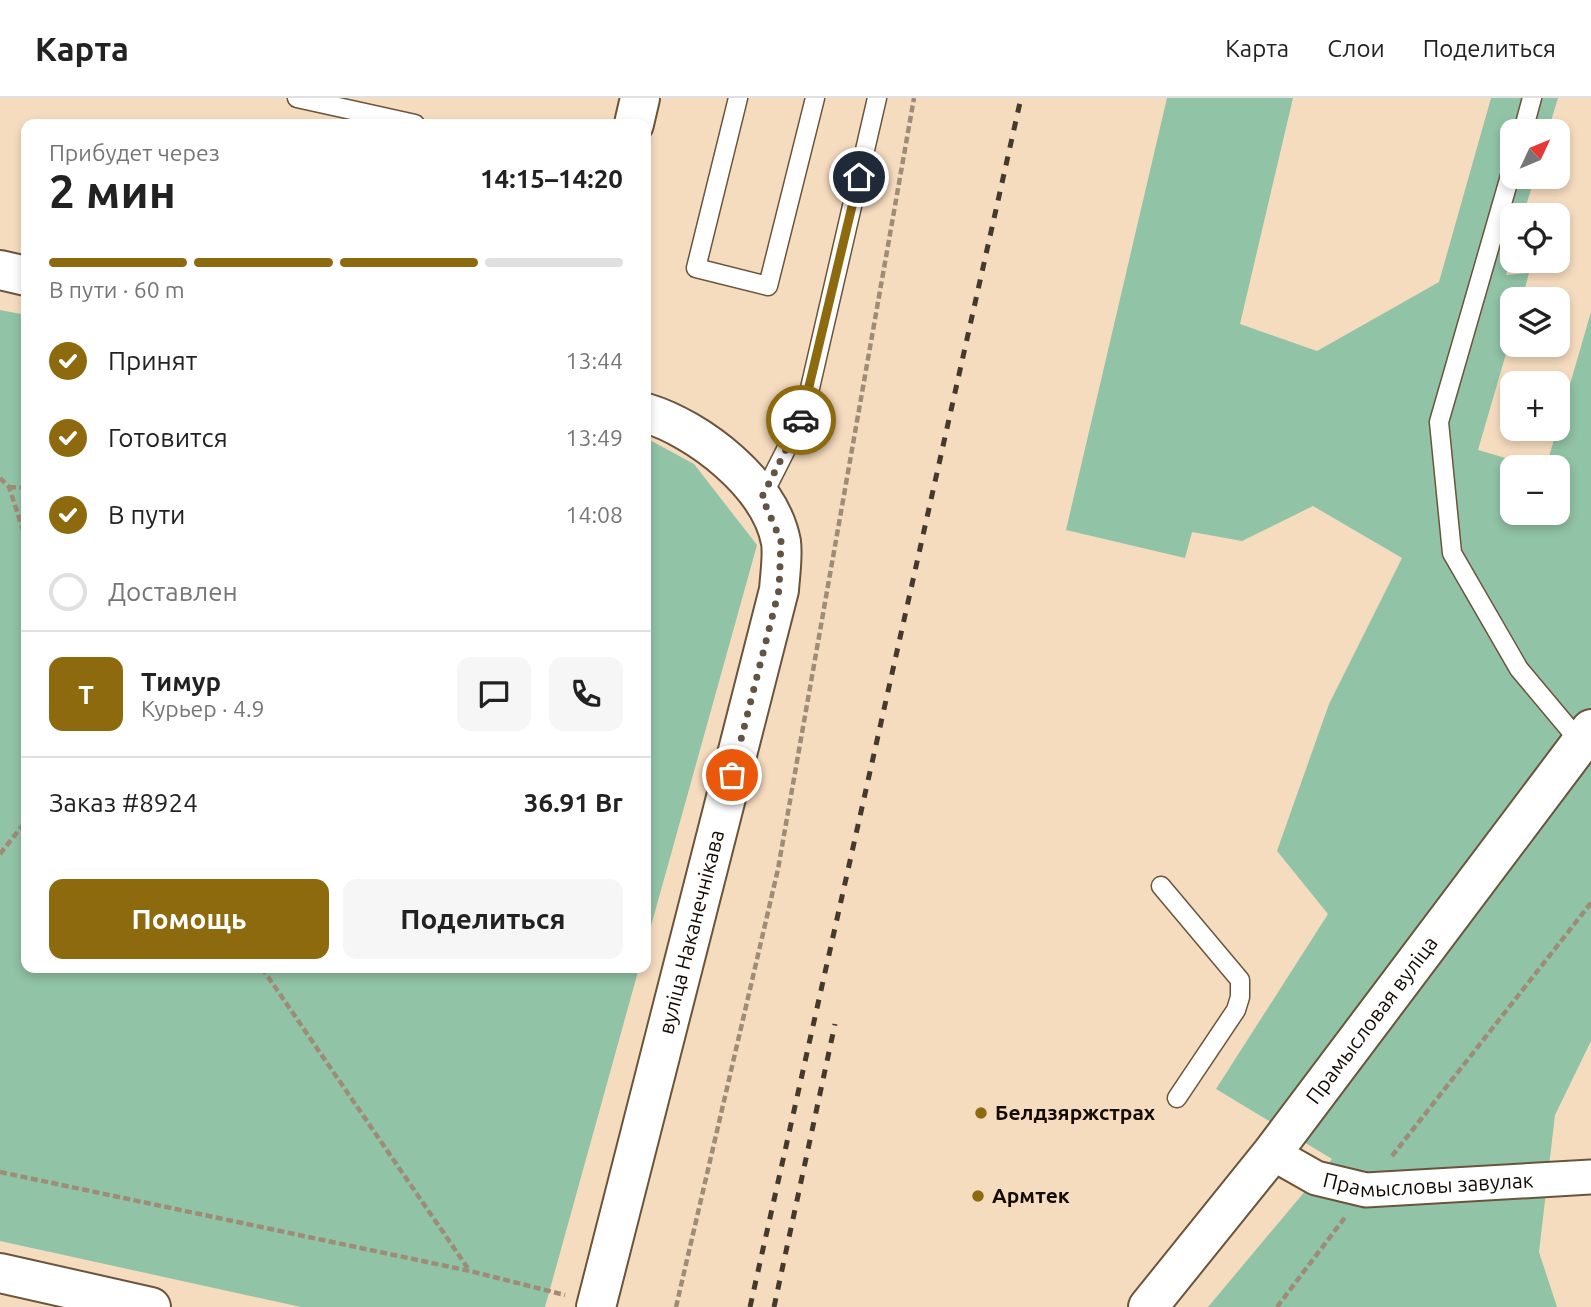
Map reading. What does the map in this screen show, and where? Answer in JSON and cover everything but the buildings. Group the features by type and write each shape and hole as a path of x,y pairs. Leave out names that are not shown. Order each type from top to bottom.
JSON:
{"main road":[{"path":"635,119 640,98"},
{"path":"0,270 21,275"},
{"name":"вуліца Наканечнікава","path":"596,1305 779,590 781,541 762,497 713,446 651,415"},
{"name":"Прамысловая вуліца","path":"1148,1307 1272,1153 1586,736"},
{"path":"0,1273 97,1301 151,1307"}],"street":[{"name":"Прамысловы завулак","path":"1272,1153 1316,1178 1366,1190 1591,1178"}],"lane":[{"path":"297,98 392,119"},
{"path":"738,98 696,268 768,286 815,98"},
{"path":"762,497 804,414 877,98"},
{"path":"1526,119 1532,98"},
{"path":"1506,189 1439,422 1452,553 1519,669 1586,736"},
{"path":"1161,886 1240,980 1240,997 1236,1010 1177,1098"}],"path":[{"path":"676,1307 778,869 914,98"},
{"path":"0,478 9,487 21,524"},
{"path":"9,487 21,488"},
{"path":"0,854 21,827"},
{"path":"1277,1307 1591,903"},
{"path":"265,973 470,1271"},
{"path":"0,1172 470,1271 596,1305"}],"green space":[{"path":"1167,98 1293,98 1240,324 1317,351 1439,282 1491,98 1558,98 1552,119 1500,119 1500,189 1531,189 1527,203 1500,203 1500,273 1529,273 1525,287 1500,287 1500,357 1505,357 1478,450 1500,456 1500,525 1570,525 1570,455 1549,455 1554,441 1570,441 1570,384 1591,312 1591,1041 1555,1115 1539,1252 1557,1307 1208,1307 1332,1159 1216,1089 1328,914 1277,851 1329,704 1402,558 1313,506 1242,541 1192,532 1185,558 1066,530"},
{"path":"0,310 21,314 21,973 638,973 545,1307 301,1307 0,1241"},
{"path":"651,441 694,464 757,545 651,926"}],"railway":[{"path":"750,1307 1021,98"},
{"path":"774,1307 835,1024"}],"way so far":[{"path":"732,775 779,590 781,541 762,497 801,420"}],"place":[{"name":"Белдзяржстрах","path":"981,1113"},
{"name":"Армтек","path":"978,1196"}],"route":[{"path":"801,420 859,177"}]}
